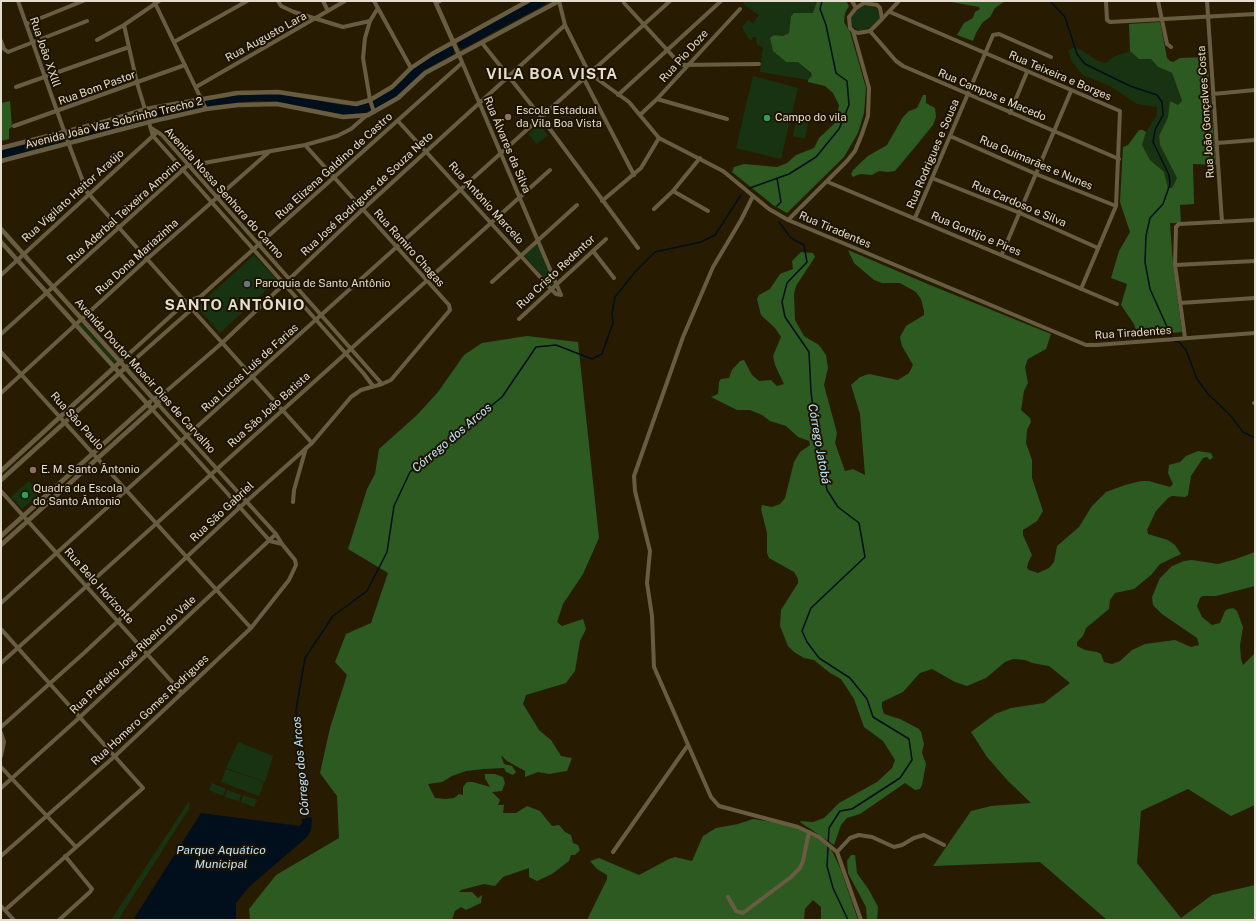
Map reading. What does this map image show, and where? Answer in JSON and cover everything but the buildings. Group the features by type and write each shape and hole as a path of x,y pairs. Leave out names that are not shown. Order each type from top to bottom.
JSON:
{"street":[{"name":"Rua João XXlll","path":"18,1 56,112 89,195 312,443"},
{"path":"26,24 83,1"},
{"path":"174,42 247,1"},
{"path":"278,1 286,9 343,27 370,21"},
{"path":"323,1 328,11"},
{"name":"Rua Augusto Lara","path":"196,87 345,1"},
{"path":"374,1 411,68"},
{"path":"1,148 146,110 201,99 257,91 278,92 344,103 356,104 370,101 392,87 411,68 432,54 528,1"},
{"name":"Rua Tiradentes","path":"559,1 565,25 589,73 629,102 641,114 659,138 723,171 753,196 788,220 1086,345 1096,346 1255,333"},
{"name":"Avenida João Vaz Sobrinho Trecho 2","path":"1,161 149,121 206,109 257,103 277,104 343,117 368,114 398,98 426,73 458,54 482,43 559,1"},
{"name":"Rua Lucas Luís de Farias","path":"1,603 58,554 670,1"},
{"path":"618,95 721,1"},
{"path":"852,1 856,8"},
{"path":"1106,1 1107,20 1110,22 1255,14"},
{"path":"1158,1 1167,44 1171,48"},
{"name":"Rua João Gonçalves Costa","path":"1207,1 1222,222"},
{"path":"97,40 124,25 156,2 206,109"},
{"name":"Rua Álvares da Silva","path":"437,2 453,43 561,295"},
{"path":"788,220 828,182 855,151 868,116 869,88 853,31 849,23 849,17 856,8 865,2 877,4 880,8 882,19"},
{"path":"853,31 858,33 870,31 898,2"},
{"path":"624,3 681,65 760,64"},
{"path":"374,111 370,101 363,58 365,38 370,21 378,8"},
{"name":"Rua Pio Doze","path":"641,114 658,99 686,66 740,9"},
{"name":"Rua Teixeira e Borges","path":"890,12 1027,72 1119,110 1119,159 1116,206 1081,289"},
{"path":"1,41 4,49 8,52 88,21"},
{"path":"124,25 137,83 151,128"},
{"name":"Rua José Rodrigues de Souza Neto","path":"154,399 163,394 222,343 362,210 565,25"},
{"name":"Rua Campos e Macedo","path":"870,31 900,64 968,95 1119,159"},
{"path":"858,33 858,48"},
{"name":"Rua Rodrigues e Sousa","path":"915,218 993,35 997,34 1051,57"},
{"path":"482,43 541,117 638,248"},
{"path":"16,87 129,47"},
{"name":"Rua Elizena Galdino de Castro","path":"125,368 192,309 200,297 259,246 462,63"},
{"name":"Rua Bom Pastor","path":"14,126 185,65"},
{"path":"1010,113 1027,72"},
{"path":"584,79 634,175"},
{"path":"1213,94 1255,90"},
{"path":"1002,254 1072,91"},
{"path":"658,99 727,120"},
{"name":"Rua Aderbal Teixeira Amorim","path":"1,334 187,166 305,145 337,136 351,129 368,114"},
{"name":"Rua Antônio Marcelo","path":"398,121 551,289 556,294 561,295"},
{"name":"Avenida Nossa Senhora do Carmo","path":"151,128 158,131 216,199 322,315 382,384"},
{"name":"Avenida Nossa Senhora do Carmo","path":"151,128 153,136 182,170 373,386"},
{"name":"Rua Vigilato Heitor Araújo","path":"1,275 158,131"},
{"name":"Rua Guimarães e Nunes","path":"950,136 1036,174 1116,206"},
{"path":"602,201 641,168 659,138"},
{"path":"1217,143 1255,140"},
{"name":"Rua Ramiro Chagas","path":"305,145 449,305 450,310"},
{"name":"Rua Dona Mariazinha","path":"1,393 23,375 147,259 269,152"},
{"path":"654,209 673,191 700,158"},
{"name":"Rua São João Batista","path":"1,663 550,170"},
{"name":"Rua Cardoso e Silva","path":"932,178 1020,213 1098,248"},
{"name":"Rua Gontijo e Pires","path":"828,182 1002,254 1117,304"},
{"path":"673,191 708,212"},
{"path":"753,196 741,220 713,267 686,331 635,471 633,483 649,544 647,583 652,616 654,667 711,797 719,806 798,827 827,842 837,852 861,920"},
{"path":"492,282 577,205"},
{"path":"1185,338 1175,265 1175,229 1179,224 1255,220"},
{"name":"Avenida Doutor Moacir Dias de Carvalho","path":"1,229 276,534 295,560 296,565"},
{"name":"Rua Cristo Redentor","path":"519,319 606,239"},
{"name":"Avenida Doutor Moacir Dias de Carvalho","path":"1,242 270,541"},
{"path":"593,251 614,278"},
{"path":"1175,265 1255,260"},
{"name":"Rua Elizena Galdino de Castro","path":"186,302 200,297"},
{"path":"1180,303 1255,298"},
{"path":"1,471 186,302"},
{"name":"Rua São Gabriel","path":"1,727 118,621 239,508 312,443 351,396 361,390 391,380 450,310"},
{"path":"157,330 162,336"},
{"name":"Rua São Paulo","path":"1,352 61,416 251,628"},
{"path":"1,480 125,368"},
{"name":"Rua José Rodrigues de Souza Neto","path":"158,404 163,394"},
{"path":"1,536 154,399"},
{"path":"1,545 158,404"},
{"path":"293,502 294,490 306,448"},
{"path":"14,460 19,465"},
{"name":"Rua Belo Horizonte","path":"1,491 182,693"},
{"name":"Rua Prefeito José Ribeiro do Vale","path":"1,788 80,717 276,534"},
{"path":"270,541 282,544"},
{"name":"Rua Homero Gomes Rodrigues","path":"1,856 115,756 251,628 289,580 296,565"},
{"path":"1,629 142,786 142,789 75,846 5,910"},
{"path":"1,733 4,742 1,756"},
{"path":"614,852 688,745"},
{"path":"1,767 75,846"},
{"path":"728,897 736,911 743,913 791,877 800,868 803,861 809,832"},
{"path":"837,852 850,838 859,835 872,837 894,847 924,835 944,844"},
{"path":"59,920 92,889 65,856"},
{"path":"1,906 14,920"}],"green space":[{"path":"745,1 817,1 813,13 793,13 791,16 789,33 783,36 774,35 773,51 786,62 796,61 803,66 812,76 808,80 760,72 763,47 757,45 756,37 753,37 751,40 748,38 742,27 748,20 753,23 759,15 743,4"},
{"path":"817,1 846,1 849,6 845,13 844,22 850,32 866,88 864,113 858,133 844,157 787,213 773,205 732,172 734,167 744,164 777,167 787,163 796,155 814,148 819,138 836,122 839,105 833,93 825,86 808,82 812,76 811,73 798,62 786,62 773,51 770,38 774,35 783,36 789,33 791,16 794,13 813,13"},
{"path":"946,1 1005,1 995,8 990,17 983,22 973,41 957,35 964,23 973,18 975,12 980,9 979,7"},
{"path":"868,5 877,9 880,18 869,28 860,31 853,27 850,19 858,9"},
{"path":"1160,22 1167,58 1170,61 1173,62 1180,58 1207,57 1216,165 1193,164 1194,204 1180,205 1181,223 1170,223 1173,264 1182,332 1138,336 1134,324 1121,305 1127,284 1111,278 1119,251 1130,232 1120,202 1123,147 1128,145 1139,130 1143,130 1146,132 1142,145 1150,160 1164,172 1168,188 1172,188 1177,178 1160,145 1159,136 1168,117 1170,101 1178,105 1182,101 1172,73 1158,67 1151,59 1139,59 1130,51 1129,24"},
{"path":"1073,48 1081,50 1098,61 1106,63 1113,57 1130,51 1139,59 1151,59 1158,67 1172,73 1182,103 1178,105 1170,101 1168,117 1159,136 1160,145 1177,178 1172,188 1168,188 1164,172 1150,160 1142,145 1146,132 1157,115 1157,107 1137,104 1110,86 1083,75 1072,62 1068,51"},
{"name":"Campo do vila","path":"753,76 798,88 781,159 736,148"},
{"path":"923,95 926,95 926,103 935,108 936,117 933,125 895,171 879,171 872,175 860,174 853,177 851,174 853,170 868,156 887,145 903,117 909,111 917,108"},
{"path":"10,101 12,127 9,129 9,139 1,141 1,103"},
{"path":"797,116 809,118 805,139 793,136"},
{"path":"539,124 548,135 537,144 528,134"},
{"path":"537,244 555,283 551,286 524,255"},
{"path":"848,250 1051,334 1046,349 1028,359 1025,367 1028,383 1024,391 1021,410 1030,418 1031,422 1027,430 1026,443 1032,460 1032,478 1043,511 1037,521 1023,530 1023,535 1032,555 1027,568 1029,570 1038,573 1049,568 1054,562 1057,546 1079,527 1092,506 1106,492 1141,481 1149,481 1170,487 1173,484 1168,473 1169,465 1180,462 1186,456 1198,451 1211,453 1213,457 1210,460 1207,457 1203,458 1191,476 1188,495 1185,497 1172,496 1168,498 1156,511 1147,530 1148,534 1168,540 1175,545 1181,554 1160,564 1151,575 1134,589 1115,593 1110,600 1109,609 1086,628 1083,636 1077,642 1077,646 1085,650 1101,654 1104,662 1112,664 1120,661 1132,650 1145,644 1175,640 1191,647 1199,645 1197,638 1162,614 1153,605 1152,597 1160,578 1172,566 1184,561 1192,560 1218,564 1255,552 1255,586 1216,596 1203,596 1200,598 1197,606 1202,617 1212,625 1220,623 1225,611 1228,609 1233,608 1237,611 1243,627 1240,646 1243,665 1255,653 1255,805 1231,816 1188,789 1141,811 1137,863 1181,918 1212,895 1255,885 1255,920 1107,920 1040,862 933,866 971,811 991,806 1031,803 1008,781 987,757 971,732 995,714 1011,708 1044,703 1070,683 1049,666 1032,663 1025,660 1013,659 1005,662 986,678 967,686 955,682 932,669 920,673 903,692 882,702 882,707 884,714 900,719 919,729 921,732 924,744 922,753 926,764 920,789 915,790 905,783 860,814 847,818 841,825 834,845 800,822 813,822 824,818 839,803 877,782 892,768 895,760 883,741 864,727 854,699 841,679 830,673 814,660 804,658 794,652 788,646 780,626 781,610 798,583 798,579 794,572 769,558 767,553 767,533 761,509 762,505 772,507 780,504 785,498 794,462 800,452 810,445 809,441 798,437 786,426 770,421 762,415 750,410 737,410 711,397 718,394 719,382 721,379 729,378 732,370 740,361 744,360 752,375 759,381 771,380 777,386 784,384 775,365 773,356 781,337 775,328 761,315 757,299 759,295 770,289 780,274 793,269 792,261 801,252 813,253 815,257 796,286 794,294 795,320 804,336 819,345 826,355 828,368 824,385 837,433 835,443 845,471 853,469 865,475 860,414 851,385 860,377 869,374 898,380 909,373 913,365 902,346 900,337 906,326 924,315 924,311 921,299 916,292 900,283 882,283 874,280 854,263"},
{"path":"254,255 277,280 220,333 197,307"},
{"path":"81,323 116,361 114,363 79,325"},
{"path":"527,336 578,342 599,538 583,574 563,604 557,622 562,626 583,619 586,629 580,641 575,671 566,683 526,695 523,704 539,730 551,740 561,756 572,758 567,771 549,774 538,772 525,777 525,771 507,761 501,755 504,764 512,766 516,772 513,775 506,772 504,768 484,769 466,771 452,776 442,782 428,784 435,798 446,799 454,798 459,794 463,795 463,787 467,782 473,782 490,787 485,778 485,774 495,774 503,777 505,783 502,791 492,792 500,800 498,805 504,805 503,813 516,813 527,806 540,811 552,826 559,825 565,832 571,835 573,843 578,845 580,850 575,855 571,855 569,861 552,874 537,881 529,877 529,868 503,877 495,886 484,884 461,890 459,892 472,892 478,898 482,895 481,903 466,910 461,907 455,911 452,920 250,920 249,909 276,875 339,838 337,796 320,773 330,728 347,675 335,662 346,634 371,623 388,573 348,549 367,489 375,474 379,449 417,415 438,392 464,355 482,343"},
{"name":"Quadra da Escola do Santo Ântonio","path":"29,481 40,493 22,509 11,497"},
{"path":"238,742 273,756 265,782 226,768"},
{"path":"226,769 264,782 259,796 221,782"},
{"path":"212,783 226,789 223,796 209,790"},
{"path":"227,790 241,795 239,801 225,797"},
{"path":"243,795 257,800 254,807 241,802"},
{"path":"189,801 190,807 118,920 111,920"},
{"path":"753,819 792,825 823,841 832,851 841,870 858,920 821,920 821,907 813,900 805,909 804,920 587,920 607,879 607,875 597,869 590,861 599,858 639,875 675,857 692,861 703,836 716,828 738,824"},
{"path":"851,855 855,855 857,873 869,890 878,907 877,920 867,920 866,907 848,873 847,861"}],"water":[{"name":"Parque Aquático Municipal","path":"201,813 299,826 302,824 302,819 311,817 311,830 307,837 249,887 236,903 236,920 133,920"}],"waterway":[{"path":"462,44 542,1"},
{"name":"Córrego dos Arcos","path":"750,188 789,174 816,157 839,129 849,105 847,81 836,73 826,25 820,9 822,1"},
{"path":"958,1 981,1"},
{"path":"1050,1 1065,17 1077,54 1085,64 1130,86 1157,95 1162,102 1163,115 1155,130 1153,142 1169,175 1170,184 1163,204 1150,218 1146,236 1145,262 1150,289 1172,338"},
{"path":"1,154 211,101 258,96 278,97 343,110 365,108 391,95 401,88 422,66 450,51"},
{"name":"Córrego Jatobá","path":"777,178 781,202 777,206"},
{"name":"Córrego dos Arcos","path":"307,819 301,785 296,710 305,658 333,616 367,591 387,552 394,506 410,472 502,397 536,347 556,345 592,359 602,354 613,323 612,313 615,297 635,272 655,252 701,242 715,235 741,195"},
{"name":"Córrego Jatobá","path":"779,222 791,238 804,245 807,262 787,283 782,302 785,317 809,352 811,392 817,439 827,490 838,507 859,523 865,557 811,608 802,631 807,642 819,658 850,678 867,699 873,717 909,739 912,760 900,778 852,809 840,811 829,828 827,866 833,888 848,920"},
{"path":"1175,341 1179,342 1186,350 1197,379 1208,394 1230,415 1243,432 1255,438"}],"place":[{"name":"Escola Estadual da Vila Boa Vista","path":"508,117"},
{"name":"Campo do vila","path":"767,118"},
{"name":"Paroquia de Santo Antônio","path":"247,284"},
{"name":"E. M. Santo Ãntonio","path":"33,470"},
{"name":"Quadra da Escola do Santo Ântonio","path":"25,495"}],"district":[{"name":"VILA BOA VISTA","path":"552,74"},
{"name":"SANTO ANTÔNIO","path":"235,305"}]}
